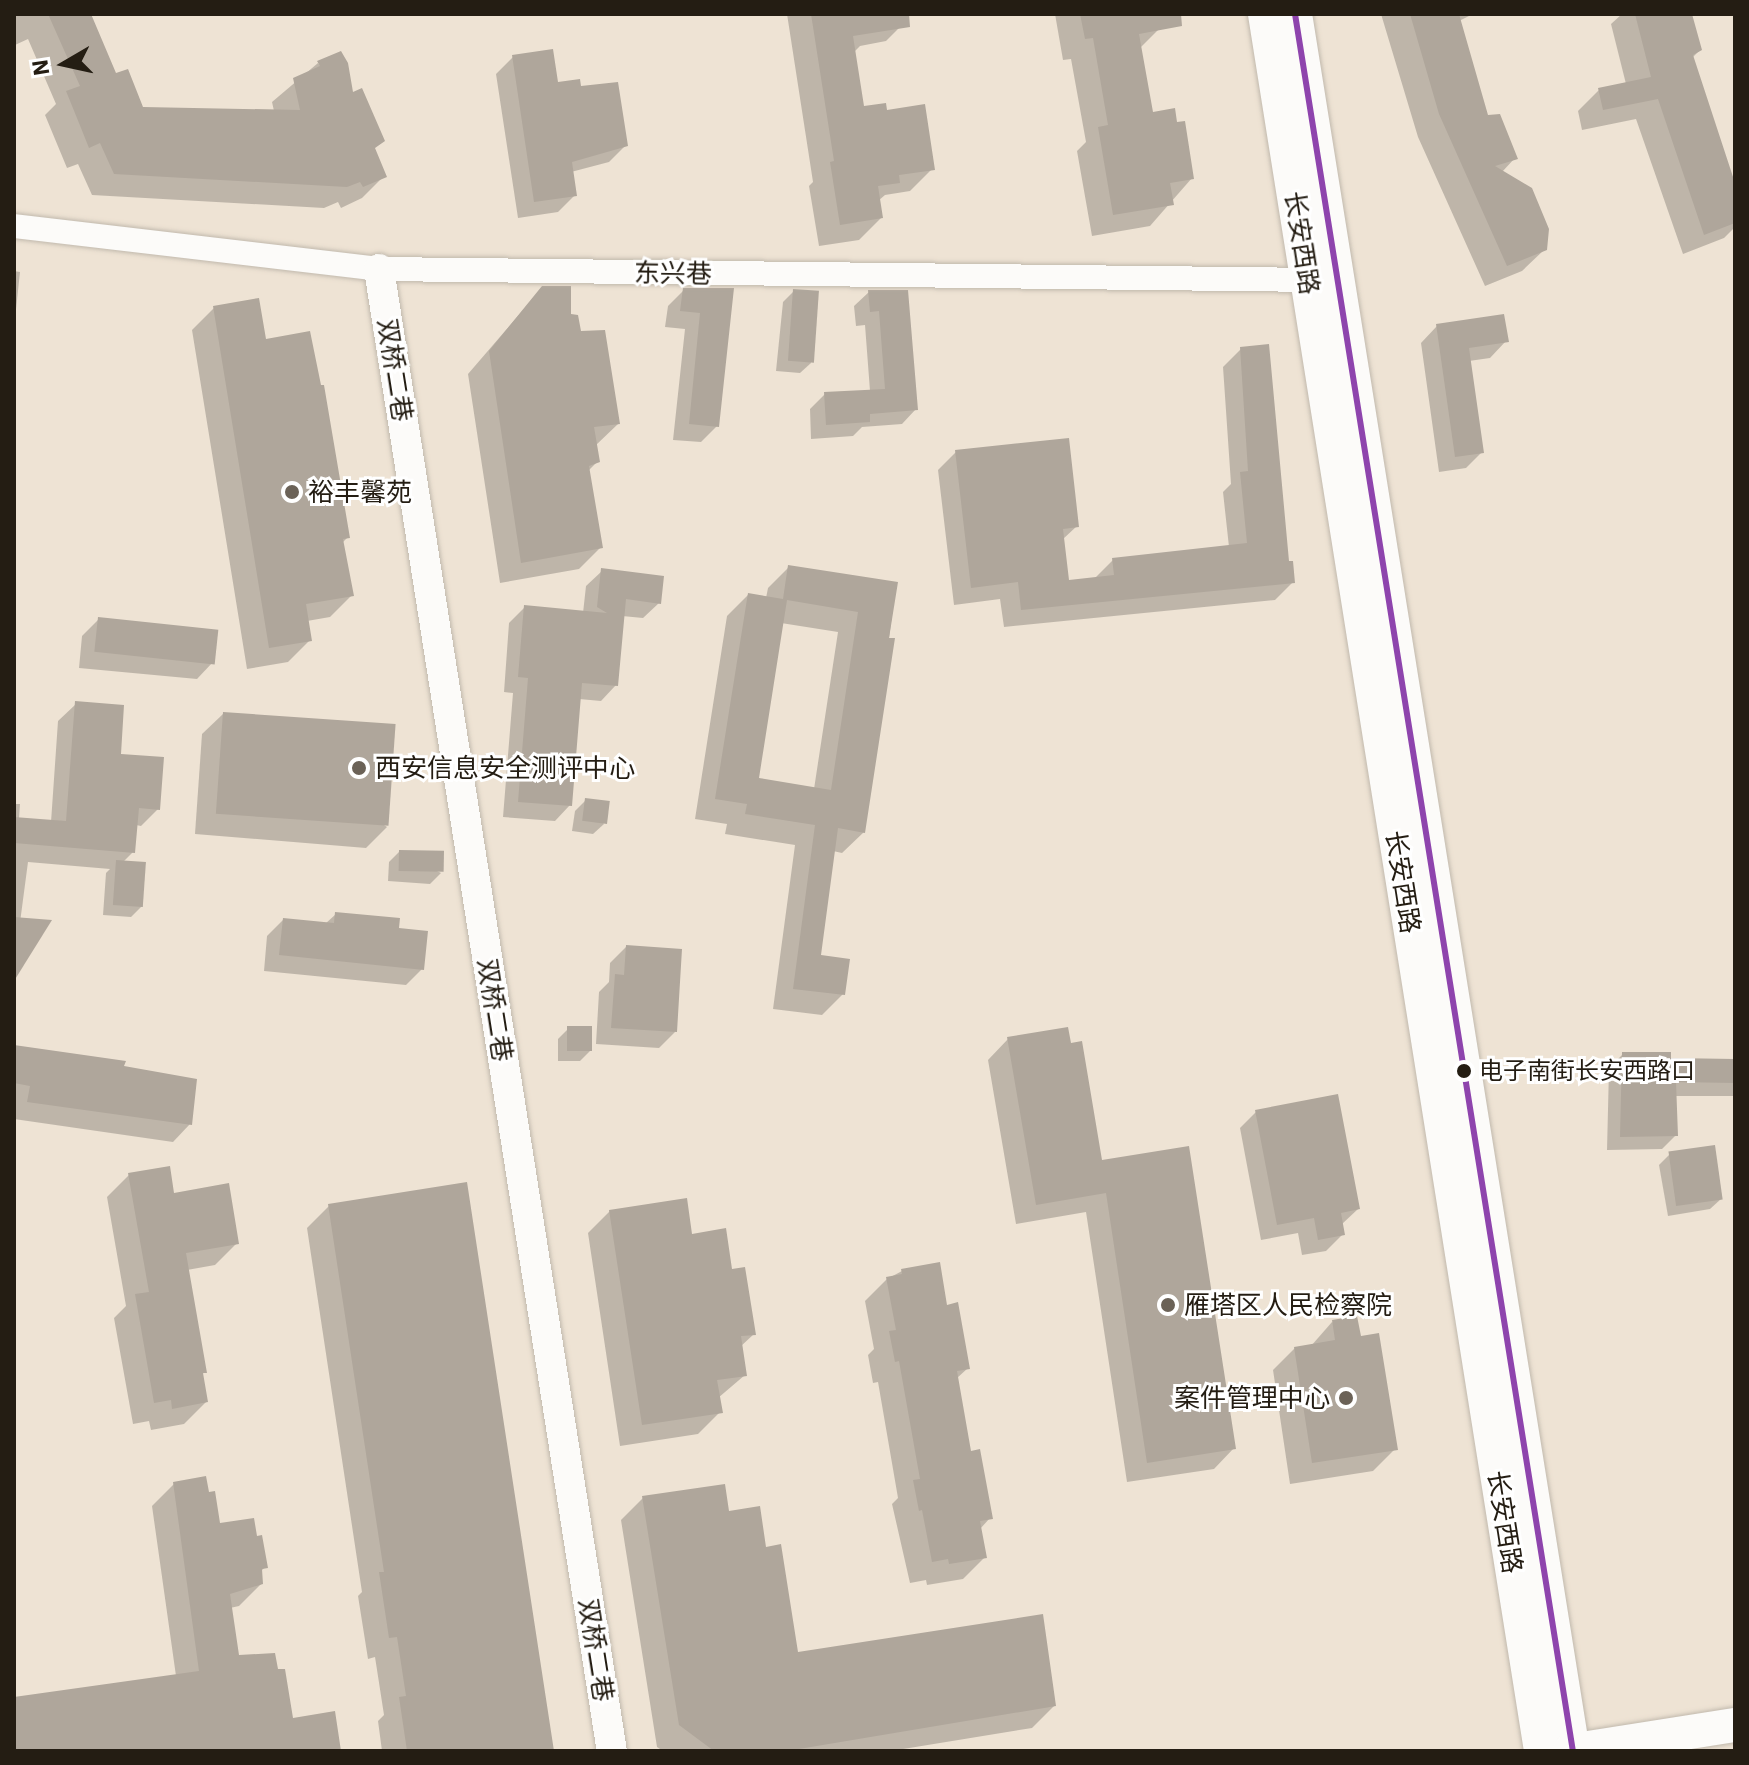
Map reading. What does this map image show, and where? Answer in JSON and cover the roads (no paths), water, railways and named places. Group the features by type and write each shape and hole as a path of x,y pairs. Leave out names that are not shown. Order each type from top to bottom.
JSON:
{"main road":[{"name":"长安西路","path":"1265,14 1321,279 1572,1751"},
{"name":"长安西路","path":"1295,14 1321,279 1541,1751"},
{"path":"1572,1751 1735,1725"}],"street":[{"name":"东兴巷","path":"14,226 379,269 1321,279"},
{"name":"双桥二巷","path":"379,269 612,1751"}],"place":[{"name":"裕丰馨苑","path":"292,492"},
{"name":"西安信息安全测评中心","path":"359,768"},
{"name":"电子南街长安西路口","path":"1464,1071"},
{"name":"雁塔区人民检察院","path":"1168,1305"},
{"name":"案件管理中心","path":"1346,1398"}]}
